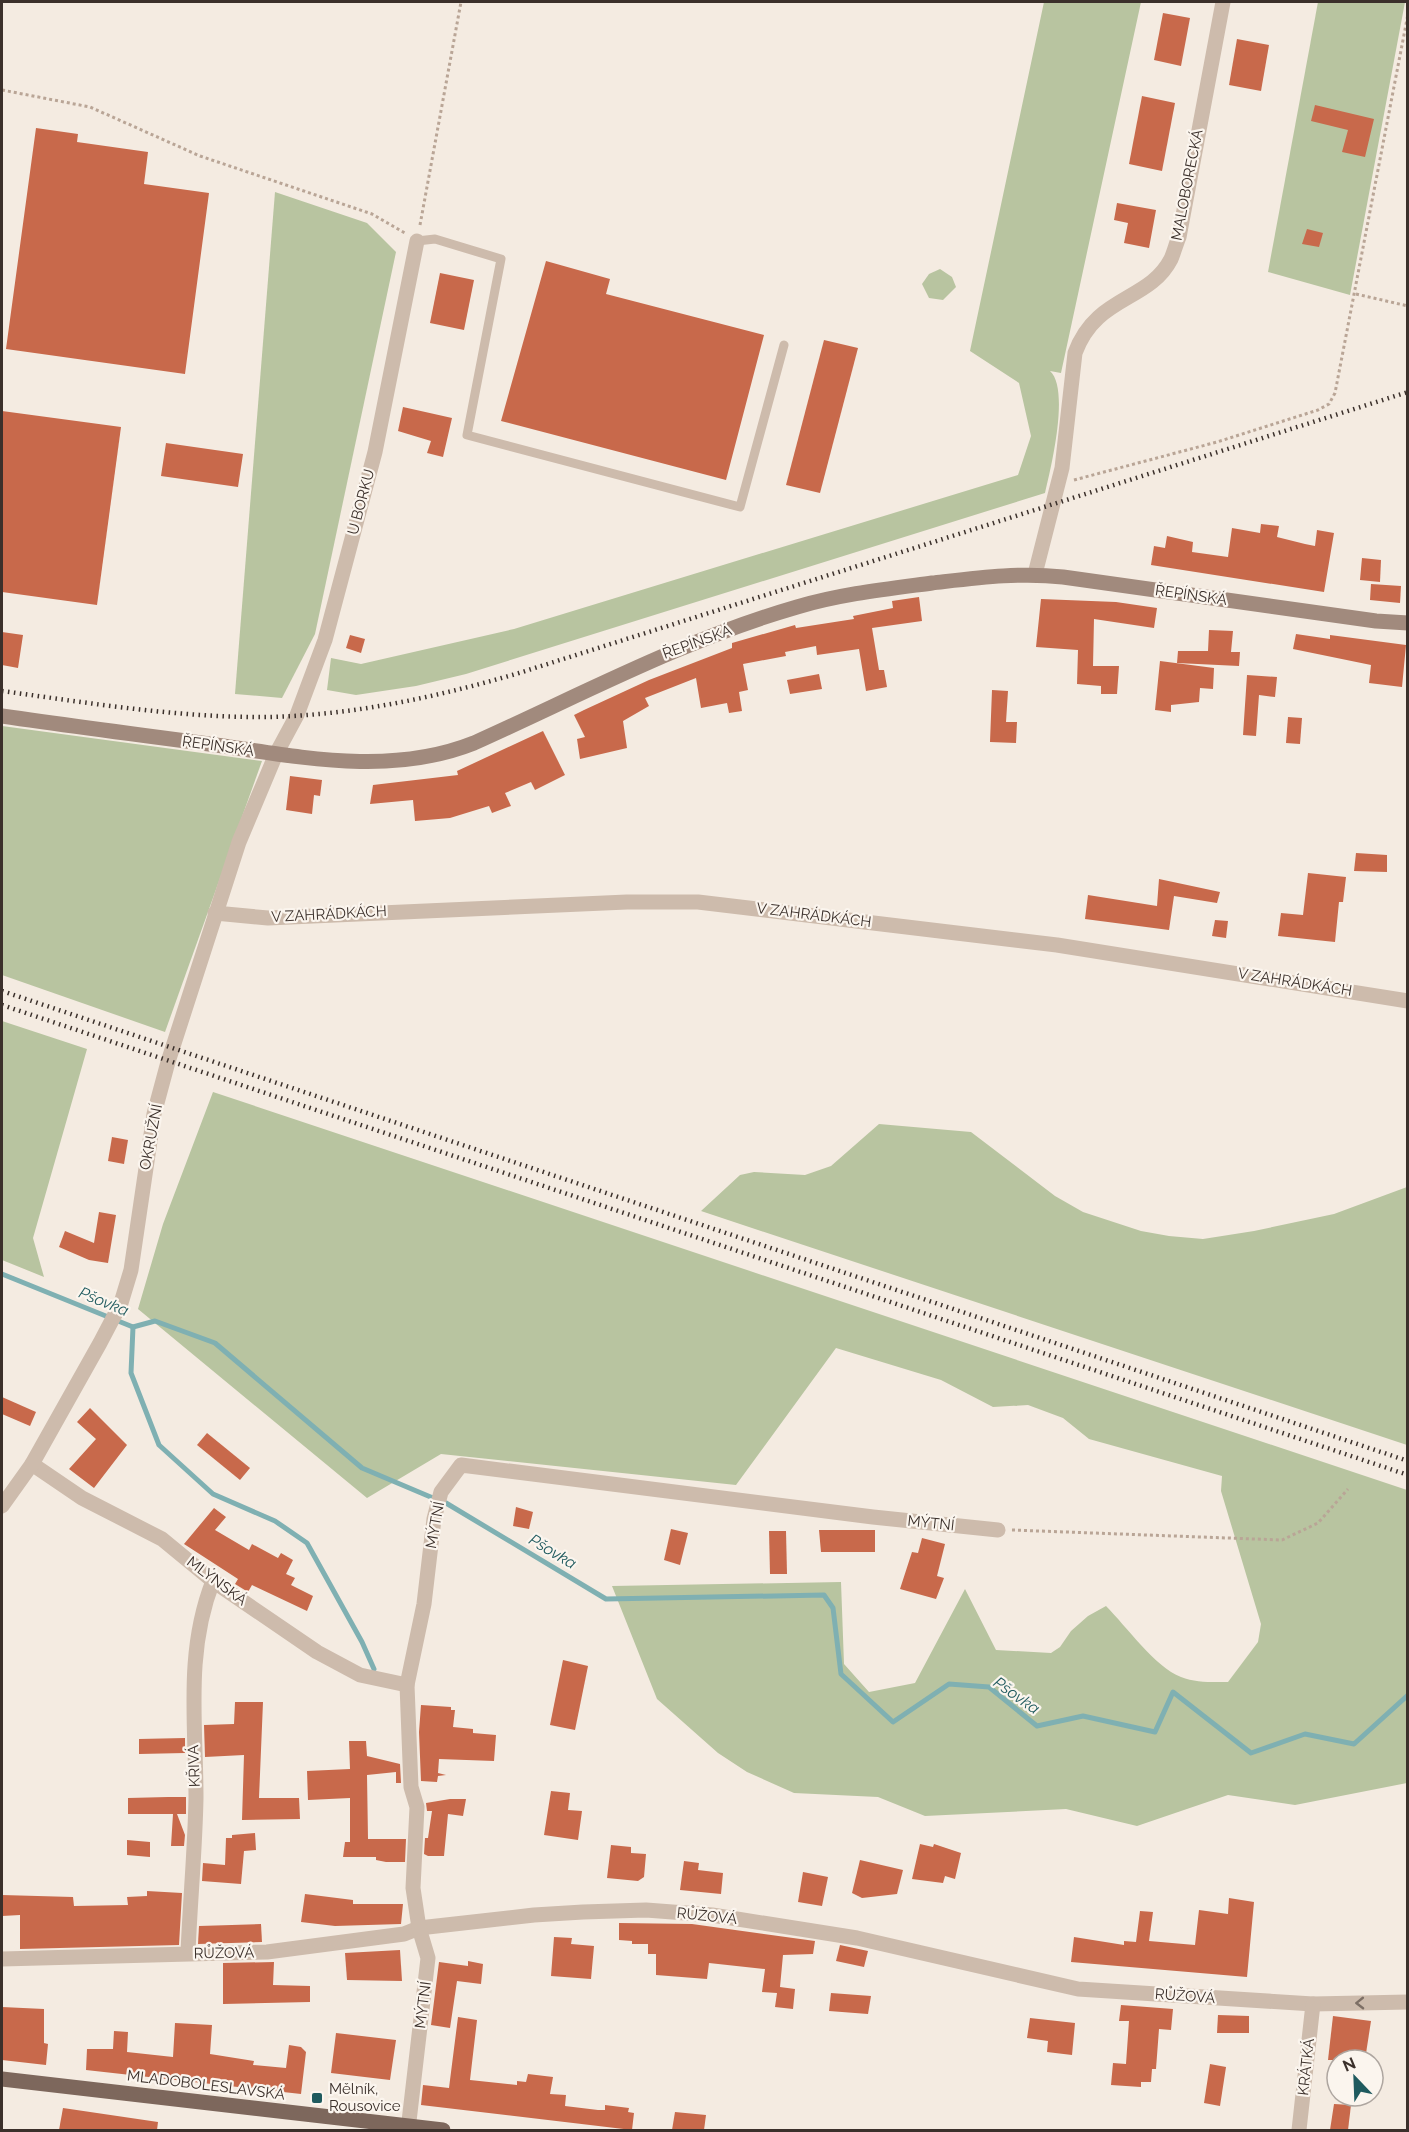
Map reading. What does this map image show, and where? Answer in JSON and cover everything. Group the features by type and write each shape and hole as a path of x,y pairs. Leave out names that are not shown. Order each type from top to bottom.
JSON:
{"main road":[{"name":"MLADOBOLESLAVSKÁ","path":"2,2079 409,2128 443,2130"}],"street":[{"name":"MALOBORECKÁ","path":"1035,574 1062,468 1075,353 1081,337 1104,310 1159,275 1173,252 1223,2"},
{"name":"U BORKU","path":"276,753 297,716 325,640 375,452 417,241"},
{"name":"ŘEPÍNSKÁ","path":"2,716 339,762 381,761 454,751 678,648 798,607 874,591 1035,574 1407,623"},
{"name":"OKRUŽNÍ","path":"2,1506 32,1464 120,1303 137,1247 144,1178 154,1114 215,913 239,842 276,753"},
{"name":"V ZAHRÁDKÁCH","path":"215,913 268,918 627,902 698,902 1057,945 1407,1001"},
{"name":"MLÝNSKÁ","path":"32,1464 82,1498 162,1539 213,1581 317,1652 360,1675 407,1685"},
{"name":"MÝTNÍ","path":"409,2128 428,1958 419,1928 413,1888 417,1807 411,1787 407,1685 424,1604 435,1518 441,1492 461,1466 873,1517 998,1530"},
{"name":"KŘIVÁ","path":"188,1953 196,1798 192,1675 208,1595 213,1581"},
{"name":"RŮŽOVÁ","path":"2,1959 267,1952 404,1934 419,1928 534,1915 646,1910 712,1915 857,1938 1078,1989 1313,2004 1407,2002"},
{"name":"KRÁTKÁ","path":"1299,2130 1313,2004"}],"lane":[{"path":"417,241 435,240 501,259 468,435 740,507 784,345"}],"path":[{"path":"2,90 90,107 200,156 372,214 417,241 461,2"},
{"path":"1058,483 1217,442 1318,410 1329,404 1335,393 1356,294 1407,14"},
{"path":"1356,294 1407,306"},
{"path":"998,1530 1282,1540 1318,1523 1348,1489"}],"green space":[{"path":"1044,2 1141,2 1061,373 1050,371 1056,380 1059,411 1045,493 466,674 416,686 356,695 327,690 331,658 361,664 514,629 1018,475 1031,436 1019,383 970,351"},
{"path":"1318,2 1405,2 1350,295 1268,272"},
{"path":"275,192 367,223 396,252 315,634 282,698 235,694"},
{"path":"940,269 952,277 956,287 943,300 929,298 922,284 929,274"},
{"path":"2,726 262,761 165,1032 2,975"},
{"path":"2,1021 87,1049 33,1238 44,1277 2,1260"},
{"path":"213,1092 1407,1490 1407,1783 1295,1805 1228,1795 1137,1826 1066,1809 925,1816 878,1797 794,1793 747,1772 718,1753 657,1699 612,1586 841,1582 844,1664 869,1692 915,1683 965,1589 996,1650 1051,1653 1060,1647 1071,1631 1088,1616 1106,1606 1151,1655 1171,1672 1193,1680 1228,1682 1258,1642 1261,1624 1221,1491 1222,1476 1089,1439 1063,1418 1028,1405 993,1407 941,1380 836,1348 736,1485 441,1454 367,1498 138,1309 163,1224"},
{"path":"879,1124 971,1132 1055,1196 1083,1212 1141,1231 1169,1236 1203,1239 1254,1231 1334,1214 1407,1187 1407,1445 701,1211 740,1175 754,1172 805,1175 831,1166"}],"building":[{"path":"1163,13 1190,18 1181,66 1154,60"},
{"path":"1237,39 1269,45 1261,91 1229,85"},
{"path":"1142,96 1175,103 1162,171 1129,164"},
{"path":"1315,105 1374,119 1365,157 1342,152 1348,130 1311,121"},
{"path":"36,128 78,134 77,142 148,152 144,184 209,193 185,374 6,349"},
{"path":"1117,203 1156,210 1149,248 1124,243 1128,223 1114,220"},
{"path":"1307,229 1323,233 1319,247 1302,244"},
{"path":"546,261 610,279 606,294 764,335 726,480 501,421"},
{"path":"440,273 474,280 464,330 430,323"},
{"path":"824,340 858,348 820,493 786,485"},
{"path":"403,407 452,418 443,457 427,453 431,441 398,431"},
{"path":"2,411 121,427 97,605 2,592"},
{"path":"166,443 243,454 238,487 161,476"},
{"path":"1261,524 1279,526 1277,537 1315,546 1317,530 1334,533 1324,592 1151,565 1154,546 1165,548 1167,536 1193,542 1192,552 1228,557 1232,528 1260,533"},
{"path":"1362,558 1381,560 1380,582 1360,580"},
{"path":"1371,584 1401,586 1400,603 1370,600"},
{"path":"919,597 922,621 872,628 879,670 884,670 887,687 866,691 859,649 817,655 816,646 785,652 786,656 743,664 748,690 739,692 742,711 729,713 727,703 701,708 696,678 645,698 649,706 623,721 627,748 580,759 577,739 585,737 574,715 584,710 649,680 732,648 732,643 795,625 796,628 854,619 853,616 893,608 892,601"},
{"path":"1041,599 1116,602 1157,608 1154,628 1094,619 1093,666 1119,666 1117,694 1101,694 1101,686 1077,684 1078,650 1036,647"},
{"path":"1209,630 1233,631 1231,652 1240,652 1239,666 1177,663 1178,651 1208,651"},
{"path":"2,632 23,635 18,668 2,665"},
{"path":"1296,634 1330,639 1330,635 1406,645 1402,687 1369,683 1371,665 1293,649"},
{"path":"350,635 365,639 361,653 346,648"},
{"path":"1160,661 1214,668 1213,689 1200,688 1199,702 1171,705 1171,712 1155,710"},
{"path":"819,674 822,689 790,694 787,680"},
{"path":"1247,675 1277,677 1275,697 1259,695 1256,736 1243,735"},
{"path":"992,690 1008,691 1006,722 1017,722 1016,743 990,742"},
{"path":"1288,717 1302,718 1300,744 1286,743"},
{"path":"543,731 565,775 535,790 531,782 505,793 511,806 492,813 489,806 450,818 415,821 413,800 370,804 373,785 458,775 457,771"},
{"path":"290,776 322,780 320,796 314,795 312,814 286,810"},
{"path":"1356,853 1387,855 1387,872 1354,871"},
{"path":"1308,873 1346,877 1343,902 1339,902 1335,942 1278,936 1281,913 1303,915"},
{"path":"1159,879 1220,892 1217,903 1174,896 1169,930 1085,919 1088,895 1157,906"},
{"path":"1215,920 1228,921 1226,938 1212,936"},
{"path":"112,1137 128,1140 124,1164 108,1161"},
{"path":"99,1212 116,1215 108,1263 89,1260 59,1247 65,1231 94,1243"},
{"path":"2,1397 36,1412 30,1426 2,1414"},
{"path":"90,1408 127,1445 94,1488 69,1469 96,1439 77,1422"},
{"path":"207,1433 250,1468 240,1480 197,1445"},
{"path":"516,1507 533,1512 529,1529 513,1526"},
{"path":"214,1508 226,1517 215,1530 249,1550 252,1544 278,1558 281,1553 293,1560 286,1574 295,1578 291,1585 313,1596 307,1611 252,1585 248,1592 235,1584 238,1579 184,1544"},
{"path":"671,1529 688,1533 680,1565 664,1560"},
{"path":"819,1530 875,1530 875,1552 821,1552"},
{"path":"769,1531 786,1531 787,1574 770,1574"},
{"path":"922,1538 945,1544 937,1576 944,1578 936,1599 900,1589 912,1552 918,1553"},
{"path":"563,1660 588,1666 575,1730 550,1725"},
{"path":"235,1702 263,1702 259,1798 299,1798 300,1819 242,1820 244,1755 205,1757 204,1725 234,1724"},
{"path":"421,1705 451,1707 451,1710 455,1710 453,1727 473,1729 473,1733 496,1735 494,1761 439,1759 438,1773 446,1775 438,1776 437,1782 421,1781 419,1732"},
{"path":"185,1738 185,1753 139,1754 139,1739"},
{"path":"349,1741 366,1741 367,1756 400,1764 401,1783 396,1783 396,1772 367,1775 368,1839 406,1839 405,1862 386,1862 376,1860 376,1857 343,1857 345,1842 350,1842 350,1798 308,1800 307,1771 350,1769"},
{"path":"551,1791 570,1793 568,1810 582,1811 578,1840 544,1835"},
{"path":"186,1797 186,1814 177,1814 185,1835 184,1846 171,1846 173,1814 128,1814 128,1798"},
{"path":"466,1799 463,1816 448,1814 444,1856 428,1856 424,1854 425,1838 428,1838 432,1811 427,1811 426,1803"},
{"path":"255,1833 256,1850 244,1851 241,1884 202,1881 203,1863 225,1865 226,1838 232,1838 232,1835"},
{"path":"127,1840 150,1842 150,1857 127,1855"},
{"path":"920,1844 933,1847 934,1844 961,1853 955,1879 945,1876 943,1883 912,1879"},
{"path":"611,1845 631,1847 631,1853 646,1854 644,1877 638,1881 607,1878"},
{"path":"860,1860 903,1870 897,1894 862,1898 852,1893"},
{"path":"684,1861 699,1863 698,1870 723,1873 721,1894 680,1890"},
{"path":"803,1872 828,1877 822,1906 798,1902"},
{"path":"147,1891 182,1893 179,1945 20,1949 20,1915 2,1916 2,1895 73,1897 74,1906 128,1905 127,1897 147,1896"},
{"path":"305,1894 353,1900 353,1904 403,1904 401,1924 335,1926 301,1922"},
{"path":"1229,1898 1254,1902 1247,1977 1071,1962 1074,1937 1124,1945 1124,1941 1136,1942 1140,1911 1153,1912 1149,1941 1195,1945 1199,1910 1228,1914"},
{"path":"619,1923 692,1924 815,1941 813,1954 783,1955 780,1987 795,1989 793,2009 775,2007 777,1993 762,1992 765,1969 709,1963 707,1979 656,1975 656,1954 648,1954 648,1944 632,1944 632,1941 619,1940"},
{"path":"261,1924 262,1942 198,1944 199,1926"},
{"path":"554,1937 572,1938 571,1944 594,1946 591,1979 551,1976"},
{"path":"840,1945 868,1951 864,1967 836,1961"},
{"path":"400,1950 402,1981 347,1980 345,1953"},
{"path":"468,1961 483,1964 481,1984 457,1981 450,2028 431,2025 439,1962 468,1966"},
{"path":"274,1962 273,1985 310,1986 310,2002 223,2004 223,1963"},
{"path":"831,1993 871,1996 868,2014 829,2011"},
{"path":"1121,2005 1173,2009 1171,2030 1159,2029 1156,2069 1152,2069 1151,2082 1141,2082 1141,2087 1111,2085 1113,2063 1126,2064 1129,2021 1119,2021"},
{"path":"2,2007 44,2009 44,2043 48,2044 46,2065 2,2060"},
{"path":"1218,2015 1249,2016 1249,2033 1217,2033"},
{"path":"1333,2016 1371,2021 1367,2048 1329,2048"},
{"path":"458,2017 477,2020 470,2080 517,2085 517,2081 526,2082 528,2074 553,2077 550,2094 566,2095 565,2106 598,2110 605,2110 605,2105 629,2108 628,2112 634,2113 632,2130 421,2105 423,2085 449,2088"},
{"path":"1030,2018 1075,2023 1072,2055 1047,2052 1048,2041 1027,2038"},
{"path":"175,2023 212,2025 210,2054 254,2061 253,2065 286,2068 289,2045 301,2047 306,2052 301,2094 86,2070 87,2049 113,2049 114,2031 128,2032 127,2052 173,2057"},
{"path":"336,2033 396,2040 390,2080 331,2073"},
{"path":"1210,2064 1226,2067 1220,2106 1204,2103"},
{"path":"63,2108 158,2122 157,2130 59,2130"},
{"path":"1333,2108 1351,2108 1348,2130 1330,2130"},
{"path":"675,2112 706,2115 704,2130 672,2130"}],"waterway":[{"name":"Pšovka","path":"2,1274 133,1327 155,1321 215,1343 362,1468 433,1498"},
{"path":"133,1327 131,1373 159,1445 213,1494 275,1521 307,1543 362,1642 374,1669"},
{"name":"Pšovka","path":"446,1503 606,1599 824,1595 833,1608 841,1674 893,1722 949,1684 989,1687 1037,1726 1083,1716 1155,1732 1173,1692 1251,1753 1305,1734 1354,1744 1408,1695"}],"railway":[{"path":"2,691 135,709 235,717 332,713 426,697 519,673 1408,392"},
{"path":"2,991 1408,1461"},
{"path":"2,1005 1408,1475"}],"place":[{"name":"Mělník, Rousovice","path":"317,2098"}]}
